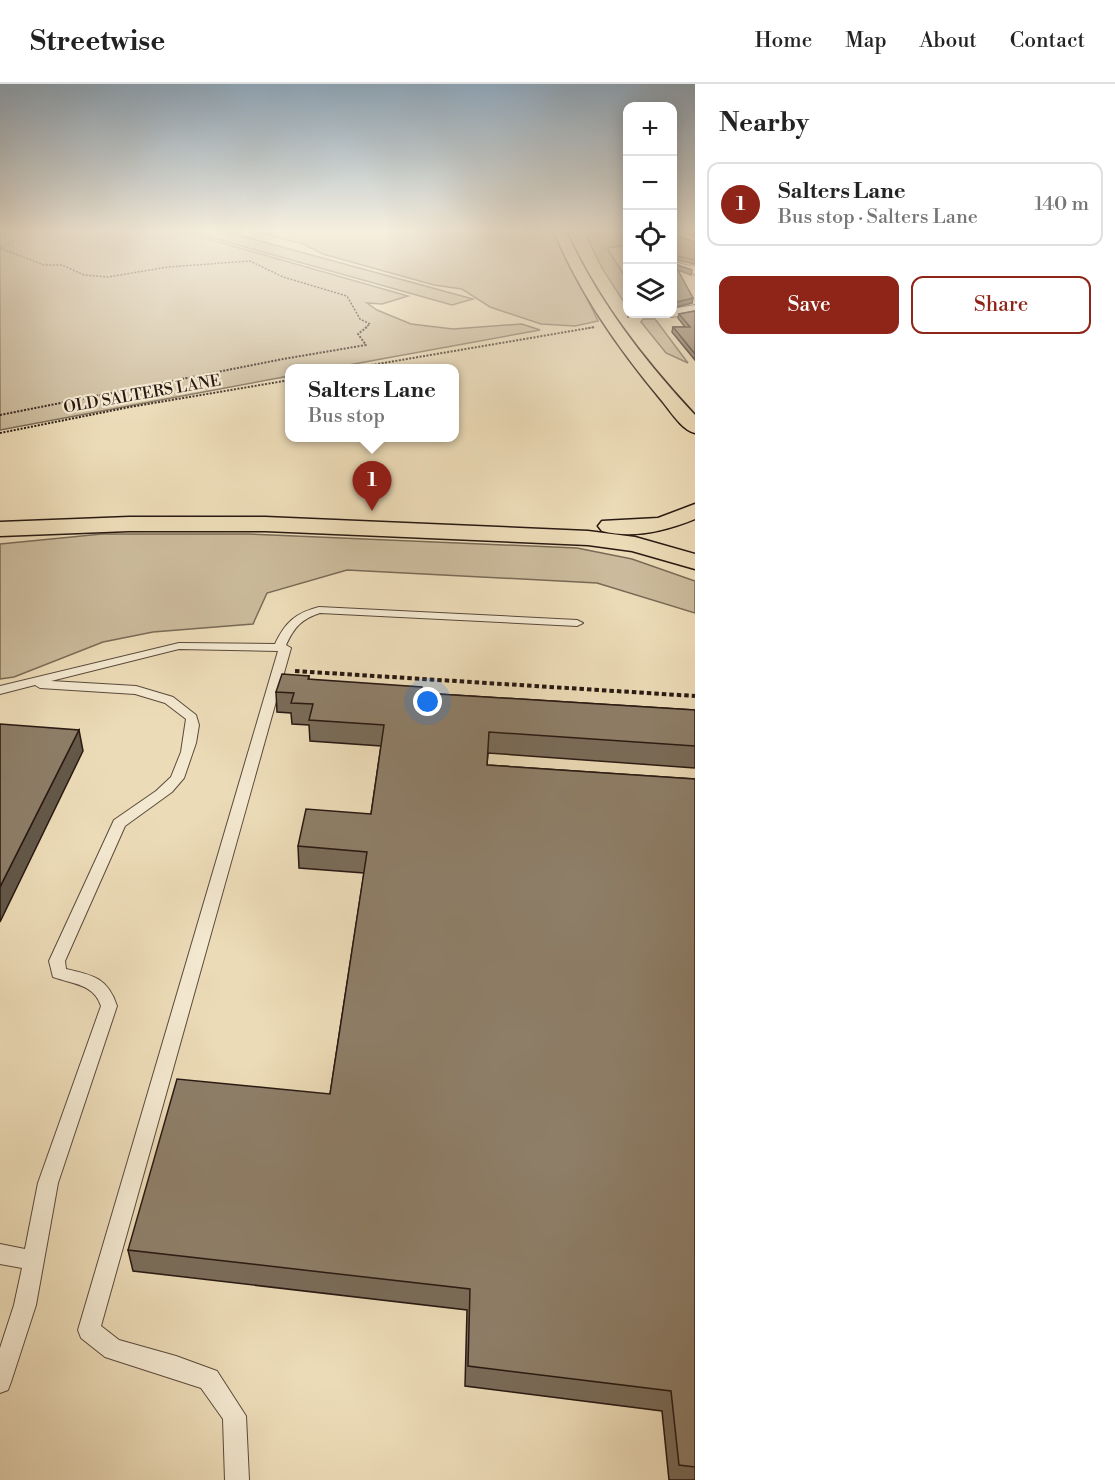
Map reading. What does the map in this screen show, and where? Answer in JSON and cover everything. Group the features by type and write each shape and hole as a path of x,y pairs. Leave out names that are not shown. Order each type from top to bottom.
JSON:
{"main road":[{"path":"593,294 614,326 670,399 695,427"},
{"path":"0,516 134,512 288,513 635,527 661,525 695,512"},
{"path":"695,512 688,527 695,546"},
{"path":"0,528 129,524 265,525 588,538 635,544 695,562"}],"street":[{"path":"677,312 695,309"}],"lane":[{"path":"279,648 291,624 300,616 320,610 577,623"},
{"path":"0,690 179,646 285,648 89,1330 113,1349 176,1366 209,1379 234,1416 237,1480"},
{"path":"0,1382 25,1305 48,1183 109,1006 106,994 95,982 59,974 57,961 119,823 133,810 174,783 194,733 192,718 169,700 136,690 99,686 43,685 34,681"},
{"path":"0,1254 33,1260"}],"path":[{"path":"0,415 283,359 366,345 358,334 370,324 360,319 347,296 341,294"},
{"path":"383,364 602,326"},
{"name":"OLD SALTERS LANE","path":"0,433 130,407 285,381"},
{"path":"279,670 695,696"}],"shaded area":[{"path":"0,294 401,294 408,296 382,304 367,303 377,310 411,324 453,329 522,324 540,330 354,364 285,364 285,377 0,430"},
{"path":"413,294 455,294 473,299 452,305"},
{"path":"470,294 585,294 598,321 575,326 541,324 490,307"},
{"path":"643,319 655,319 688,363 666,353 641,322"},
{"path":"102,534 248,534 577,548 632,559 695,581 695,613 597,583 347,570 267,593 253,624 153,632 103,642 14,677 0,679 0,544"}],"building":[{"path":"677,294 691,294 693,298 677,302"},
{"path":"695,311 695,354 673,327 690,327 679,314"},
{"path":"282,674 309,676 308,679 422,687 422,693 695,710 695,746 489,732 487,765 695,779 695,1467 679,1465 671,1391 468,1366 470,1289 128,1250 177,1079 330,1094 367,852 298,846 306,809 371,814 384,725 309,720 313,704 291,703 294,693 276,692"},
{"path":"0,724 79,730 0,887"}],"place":[{"name":"Salters Lane","path":"372,511"}]}
